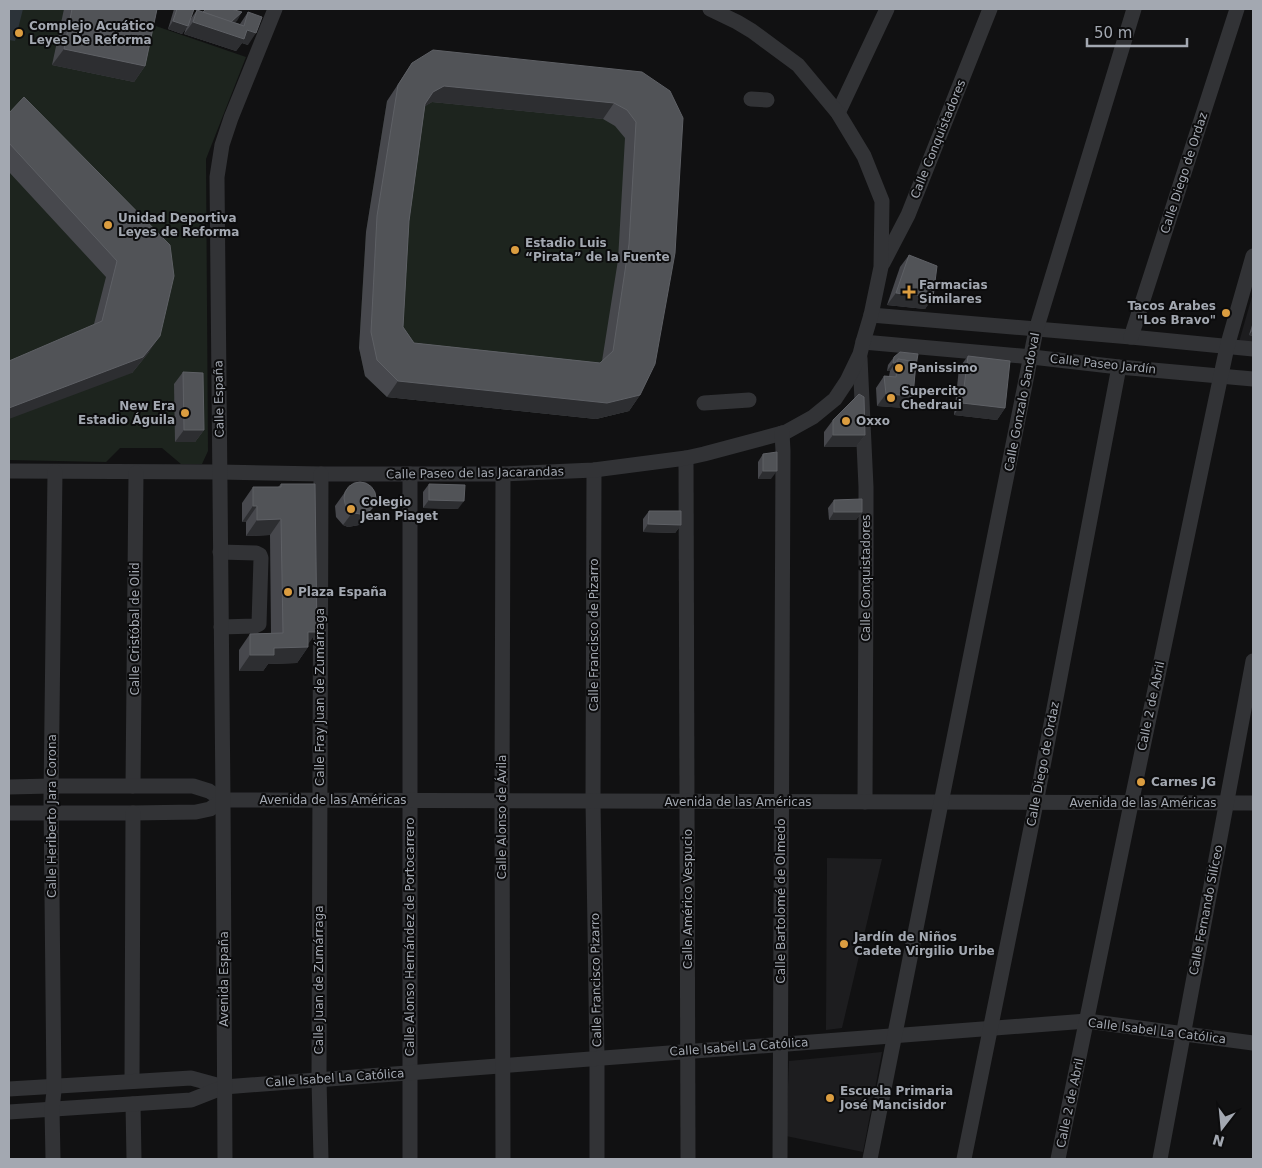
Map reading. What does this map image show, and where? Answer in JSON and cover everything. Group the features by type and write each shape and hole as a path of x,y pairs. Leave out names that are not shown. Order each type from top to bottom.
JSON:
{"street":[{"name":"Calle España","path":"223,800 217,177 222,145 274,9"},
{"path":"710,9 740,15 752,30 798,65 838,113 864,156 882,201 881,267"},
{"path":"838,113 887,9"},
{"name":"Calle Conquistadores","path":"881,267 908,215 990,9"},
{"name":"Calle Gonzalo Sandoval","path":"870,1159 1036,330 1134,9"},
{"name":"Calle Diego de Ordaz","path":"1131,337 1238,9"},
{"path":"751,99 767,100"},
{"name":"Calle 2 de Abril","path":"1058,1159 1227,347 1253,256"},
{"name":"Calle Paseo de las Jacarandas","path":"9,472 503,474 594,470 704,454 786,432 813,417 835,399 847,381 861,348 871,314 881,267"},
{"path":"871,314 1253,349"},
{"name":"Calle Conquistadores","path":"861,348 866,507 865,802"},
{"name":"Calle Paseo Jardín","path":"861,348 1032,357 1253,379"},
{"name":"Calle Diego de Ordaz","path":"964,1159 1036,803 1119,367"},
{"path":"704,403 749,400"},
{"name":"Calle Bartolomé de Olmedo","path":"780,1159 782,433"},
{"name":"Calle Américo Vespucio","path":"686,458 688,1159"},
{"name":"Calle Francisco de Pizarro","path":"593,801 594,470"},
{"name":"Calle Heriberto Jara Corona","path":"52,1159 54,1086 51,813 55,472"},
{"name":"Calle Cristóbal de Olid","path":"133,786 136,473"},
{"name":"Calle Fray Juan de Zumárraga","path":"320,800 321,474"},
{"name":"Calle Alonso Hernández de Portocarrero","path":"410,474 410,1159"},
{"name":"Calle Alonso de Ávila","path":"503,474 503,1159"},
{"path":"220,552 256,553 261,558 259,624 255,626 221,627"},
{"name":"Calle Fernando Silíceo","path":"1160,1159 1253,661"},
{"name":"Avenida de las Américas","path":"9,787 193,786 209,791 223,800"},
{"name":"Avenida de las Américas","path":"9,813 196,812 210,808 223,800 1253,804"},
{"name":"Avenida España","path":"223,800 225,1159"},
{"name":"Calle Juan de Zumárraga","path":"320,800 319,1080 321,1159"},
{"name":"Calle Francisco Pizarro","path":"593,801 597,1058 596,1159"},
{"path":"132,1081 133,813"},
{"name":"Calle Isabel La Católica","path":"9,1112 191,1100 224,1087 1087,1021 1253,1044"},
{"name":"Calle Isabel La Católica","path":"9,1088 191,1078 224,1087"},
{"path":"133,1104 134,1159"}],"shaded area":[{"name":"Unidad Deportiva Leyes de Reforma","path":"9,9 153,9 150,24 246,57 206,159 208,451 202,464 181,464 162,448 120,448 106,462 9,460"},
{"path":"9,9 23,9 15,41 9,40"},
{"name":"Estadio Luis “Pirata” de la Fuente","path":"631,88 644,381 629,411 596,419 387,397 365,376 359,348 366,232 387,101"},
{"path":"1253,293 1253,343 1239,342"},
{"name":"Jardín de Niños Cadete Virgilio Uribe","path":"827,858 882,859 842,1028 826,1030"},
{"name":"Escuela Primaria José Mancisidor","path":"882,1052 863,1152 786,1136 789,1061"}],"building":[{"path":"72,9 157,9 145,66 64,49"},
{"path":"177,9 194,9 188,26 173,21"},
{"path":"206,9 231,9 242,12 231,22 203,12"},
{"path":"197,10 244,26 248,12 262,17 256,33 247,30 244,39 193,22"},
{"path":"433,50 642,72 670,91 683,118 675,253 655,364 640,395 607,403 398,381 377,360 371,332 377,216 398,85 412,63","holes":["444,86 614,103 627,110 636,122 629,244 613,351 600,363 414,343 403,327 409,221 425,104 433,92"]},
{"path":"24,97 170,245 174,276 160,336 143,357 9,408 9,361 102,321 117,261 9,143 9,113"},
{"path":"909,255 937,266 933,297 896,293"},
{"path":"900,352 918,354 916,366 916,362 898,359 893,363 894,357"},
{"path":"968,356 1010,361 1005,408 962,403"},
{"path":"898,359 916,362 913,396 886,394 884,376 896,377"},
{"path":"183,372 203,373 204,430 184,430"},
{"path":"859,394 864,397 865,435 833,435 833,420"},
{"path":"777,452 777,471 763,471 763,454"},
{"path":"360,482 366,483 371,487 375,492 375,504 371,509 366,513 360,514 354,513 349,509 345,504 344,498 345,492 349,487 354,483"},
{"path":"281,484 315,484 317,632 308,632 308,647 274,648 274,655 250,655 250,634 283,633 281,519 257,520 257,506 253,506 253,487 281,487"},
{"path":"429,484 465,485 464,501 429,500"},
{"path":"862,499 862,512 834,512 834,500"},
{"path":"649,511 681,511 681,525 648,524"}],"place":[{"name":"Complejo Acuático Leyes De Reforma","path":"19,33"},
{"name":"Unidad Deportiva Leyes de Reforma","path":"108,225"},
{"name":"Estadio Luis “Pirata” de la Fuente","path":"515,250"},
{"name":"Farmacias Similares","path":"909,292"},
{"name":"Tacos Arabes \"Los Bravo\"","path":"1226,313"},
{"name":"Panissimo","path":"899,368"},
{"name":"Supercito Chedraui","path":"891,398"},
{"name":"New Era Estadio Águila","path":"185,413"},
{"name":"Oxxo","path":"846,421"},
{"name":"Colegio Jean Piaget","path":"351,509"},
{"name":"Plaza España","path":"288,592"},
{"name":"Carnes JG","path":"1141,782"},
{"name":"Jardín de Niños Cadete Virgilio Uribe","path":"844,944"},
{"name":"Escuela Primaria José Mancisidor","path":"830,1098"}]}
